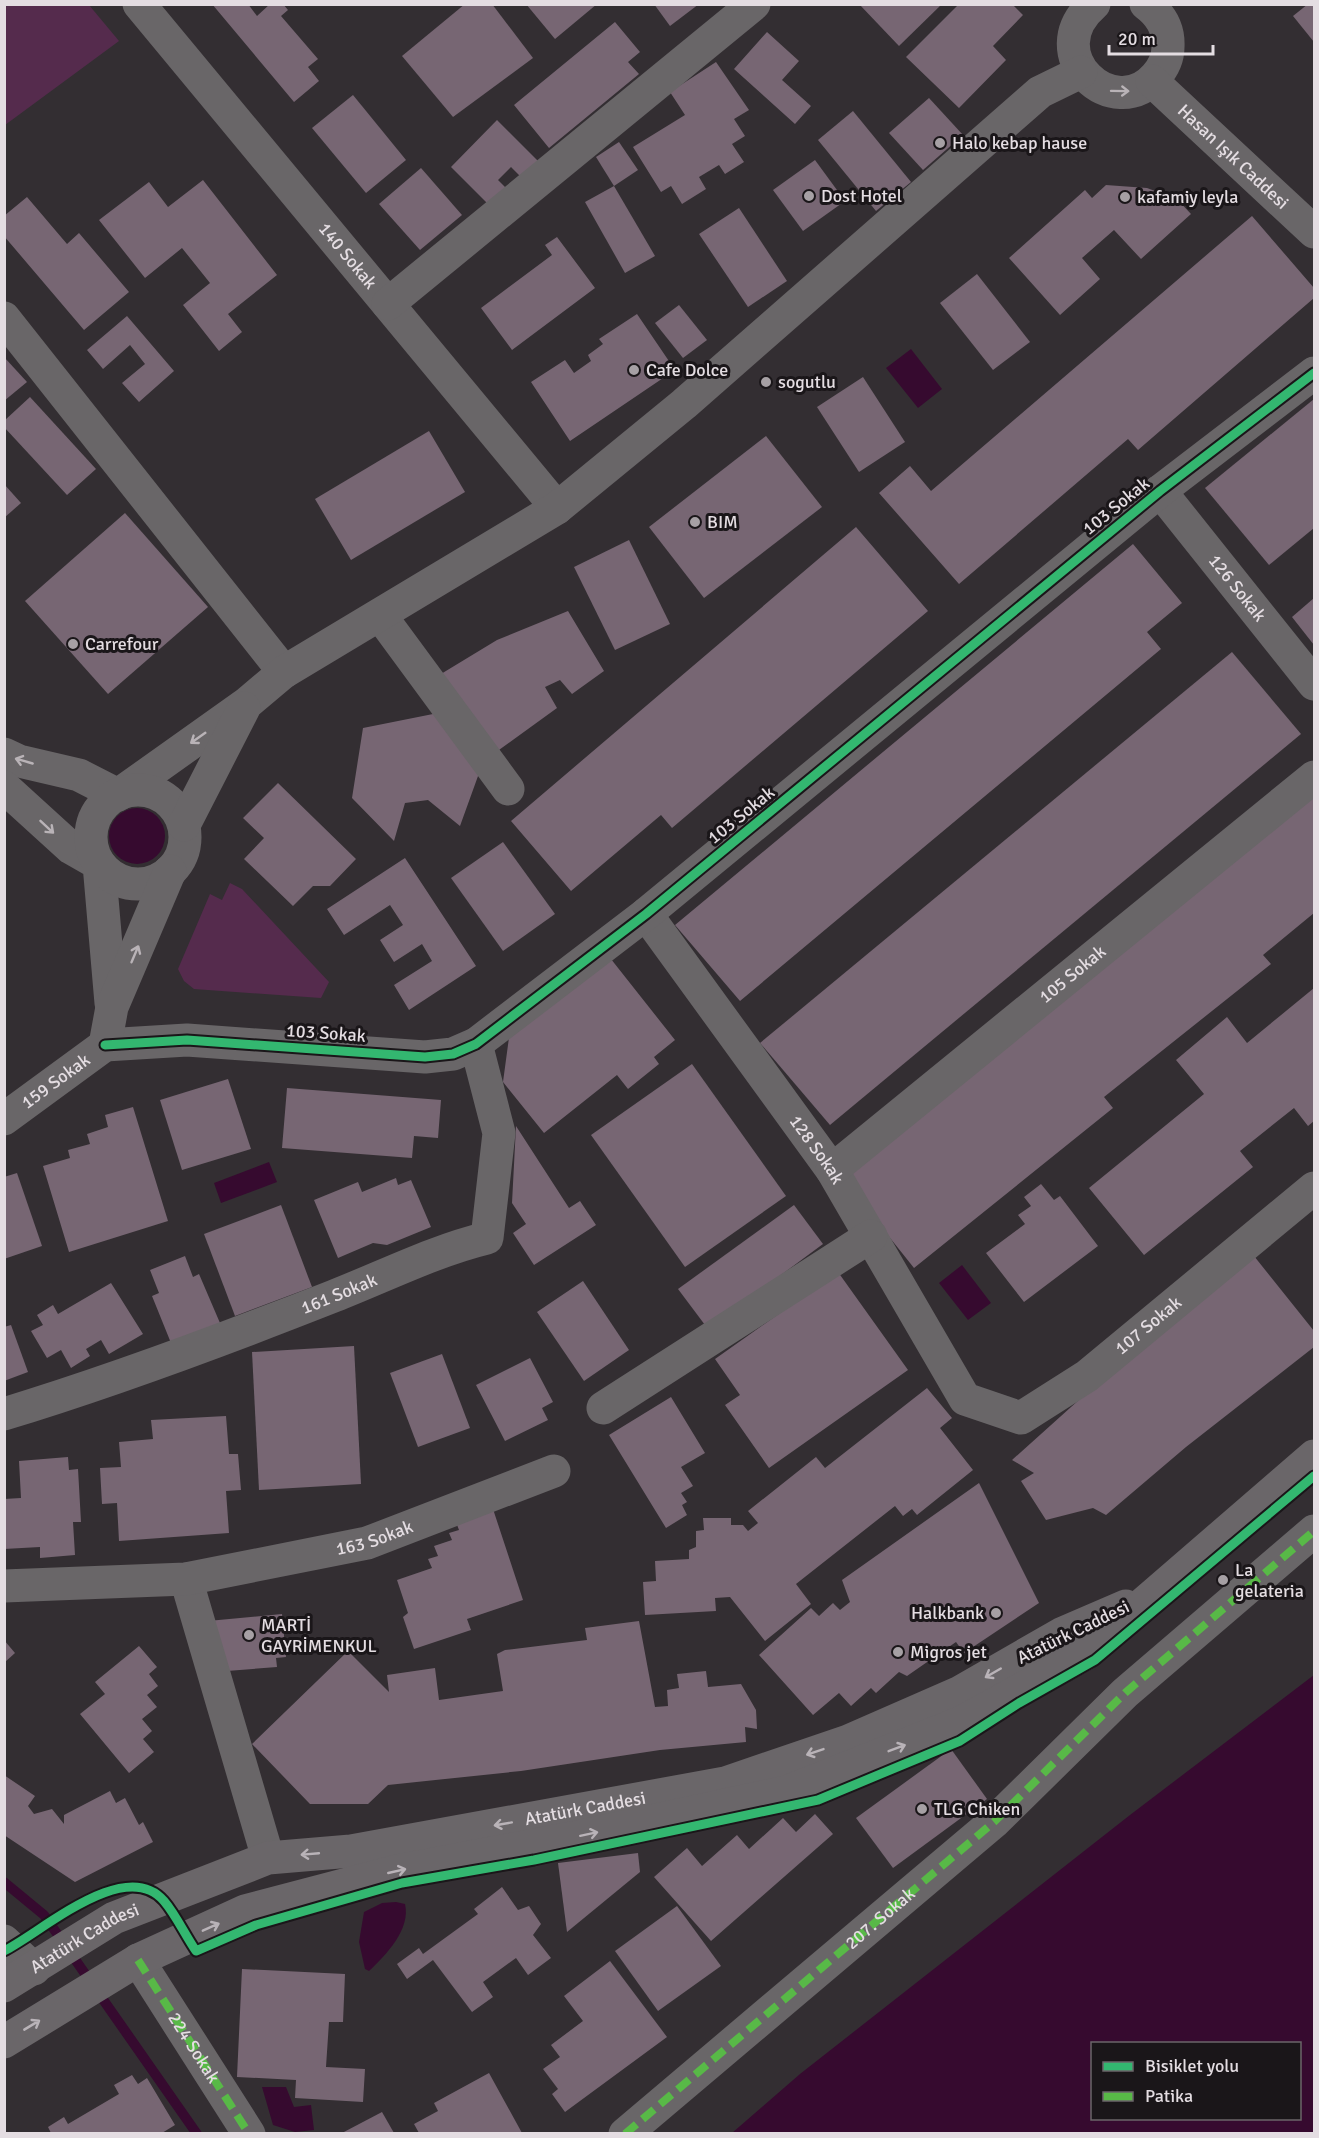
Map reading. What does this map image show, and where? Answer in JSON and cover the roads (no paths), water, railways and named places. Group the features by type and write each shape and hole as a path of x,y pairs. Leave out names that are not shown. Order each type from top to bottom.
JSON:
{"main road":[{"name":"Atatürk Caddesi","path":"4,2042 138,1960 245,1911 397,1871 582,1836 786,1792 962,1722 1085,1654 1314,1456"},
{"name":"Atatürk Caddesi","path":"4,1986 114,1918 268,1858 351,1851 725,1783 848,1741 950,1696 1061,1634 1158,1592"}],"street":[{"name":"140 Sokak","path":"139,4 557,508"},
{"path":"388,303 754,4"},
{"path":"1084,8 1073,42 1075,57 1081,72 1092,83 1114,91 1138,90 1152,81 1162,69 1168,54 1168,38 1164,23 1154,6"},
{"path":"99,864 92,850 90,835 93,821 100,808 246,704 284,672 557,508 692,398 1040,92 1081,72"},
{"name":"Hasan Işık Caddesi","path":"1152,81 1314,232"},
{"path":"4,318 284,672"},
{"name":"103 Sokak","path":"105,1045 187,1040 425,1057 453,1054 476,1044 646,914 1160,491 1314,373"},
{"name":"126 Sokak","path":"1160,491 1314,684"},
{"path":"380,615 508,789"},
{"path":"184,825 246,704"},
{"path":"4,754 19,761 79,775 118,795 141,790 156,793 170,802 180,815 184,825 185,846 179,861 171,871 156,882 140,885 117,879 99,864 71,848 4,787"},
{"name":"105 Sokak","path":"832,1170 1314,777"},
{"name":"159 Sokak","path":"99,864 112,1007"},
{"name":"159 Sokak","path":"4,1119 105,1045 112,1007 171,871"},
{"name":"128 Sokak","path":"646,914 832,1170 965,1399"},
{"name":"161 Sokak","path":"4,1414 109,1382 336,1296 454,1246 487,1238 498,1133 476,1044"},
{"name":"107 Sokak","path":"965,1399 1021,1418 1087,1376 1314,1188"},
{"path":"603,1408 871,1236"},
{"name":"163 Sokak","path":"4,1586 186,1579 367,1544 554,1471"},
{"name":"207. Sokak","path":"625,2133 994,1822 1125,1693 1314,1531"},
{"path":"186,1579 268,1858"},
{"path":"4,1941 34,1969"},
{"name":"224 Sokak","path":"138,1960 249,2133"}],"waterway":[{"path":"4,1882 44,1915 197,2134"}],"place":[{"name":"Halo kebap hause","path":"940,143"},
{"name":"Dost Hotel","path":"809,196"},
{"name":"kafamiy leyla","path":"1125,197"},
{"name":"Cafe Dolce","path":"634,370"},
{"name":"sogutlu","path":"766,382"},
{"name":"BIM","path":"695,522"},
{"name":"Carrefour","path":"73,644"},
{"name":"La gelateria","path":"1223,1580"},
{"name":"Halkbank","path":"996,1613"},
{"name":"MARTİ GAYRİMENKUL","path":"249,1635"},
{"name":"Migros jet","path":"898,1652"},
{"name":"TLG Chiken","path":"922,1809"}]}
